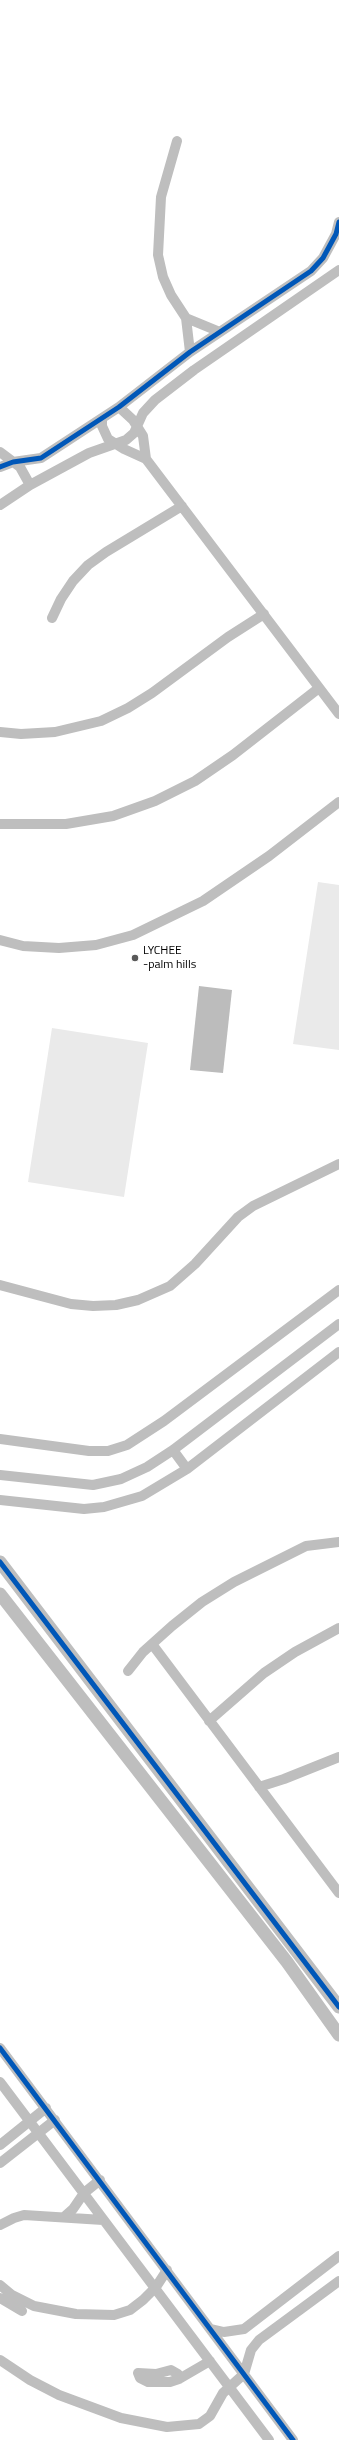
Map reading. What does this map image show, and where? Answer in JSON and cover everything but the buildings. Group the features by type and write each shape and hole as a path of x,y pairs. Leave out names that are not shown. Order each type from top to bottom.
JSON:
{"street":[{"path":"177,141 161,197 158,255 163,276 171,295 186,318 190,352"},
{"path":"0,468 13,462 41,458 102,419 190,352 311,271 323,258 336,234 339,223"},
{"path":"1,502 89,453 126,440 134,432 146,408 194,370 339,270"},
{"path":"186,318 220,332"},
{"path":"118,407 137,425 143,436 146,459"},
{"path":"102,419 104,433 114,443 146,459 339,714"},
{"path":"0,452 20,467 30,485"},
{"path":"52,618 61,599 73,581 88,565 106,552 182,506"},
{"path":"0,732 55,732 101,721 128,708 152,693 264,614"},
{"path":"0,824 66,824 113,816 155,801 195,781 233,755 319,688"},
{"path":"0,940 23,946 59,948 96,945 133,935 203,901 268,856 339,802"},
{"path":"0,1285 71,1304 108,1305 138,1300 170,1286 195,1264 238,1217 253,1206 339,1164"},
{"path":"0,1439 89,1451 108,1451 127,1445 164,1421 339,1290"},
{"path":"0,1475 93,1485 120,1479 147,1467 173,1450 339,1324"},
{"path":"0,1500 64,1508 104,1507 142,1496 187,1469 339,1352"},
{"path":"173,1450 187,1469"},
{"path":"128,1671 152,1644 202,1602 234,1582 306,1546 339,1542"},
{"path":"0,1562 339,2007"},
{"path":"0,1594 287,1962 339,2035"},
{"path":"209,1721 264,1673 294,1652 339,1628"},
{"path":"152,1644 339,1893"},
{"path":"259,1787 302,1773 339,1757"},
{"path":"287,1962 299,1953"},
{"path":"0,2048 293,2440"},
{"path":"0,2082 270,2440"},
{"path":"0,2144 46,2108"},
{"path":"0,2163 39,2134 54,2120"},
{"path":"64,2217 73,2209 84,2193 100,2180"},
{"path":"0,2225 24,2215 103,2220"},
{"path":"211,2329 224,2332 244,2329 339,2256"},
{"path":"0,2285 12,2296 34,2306 62,2312 102,2316 130,2310 156,2287 167,2270"},
{"path":"0,2360 30,2380 59,2395 121,2418 153,2426 180,2427 206,2421 223,2393 244,2374 251,2350 259,2340 339,2280"},
{"path":"0,2298 22,2312"},
{"path":"180,2379 210,2361"}],"shaded area":[{"path":"318,882 339,885 339,1050 293,1044"},
{"path":"199,986 232,990 223,1073 190,1070"},
{"path":"52,1028 148,1043 124,1197 28,1182"}],"cycle path":[{"path":"0,467 13,462 41,458 119,407 190,352 311,271 323,258 336,234 339,222"},
{"path":"0,1562 339,2007"},
{"path":"0,2048 293,2440"}],"place":[{"name":"LYCHEE -palm hills","path":"135,958"}]}
